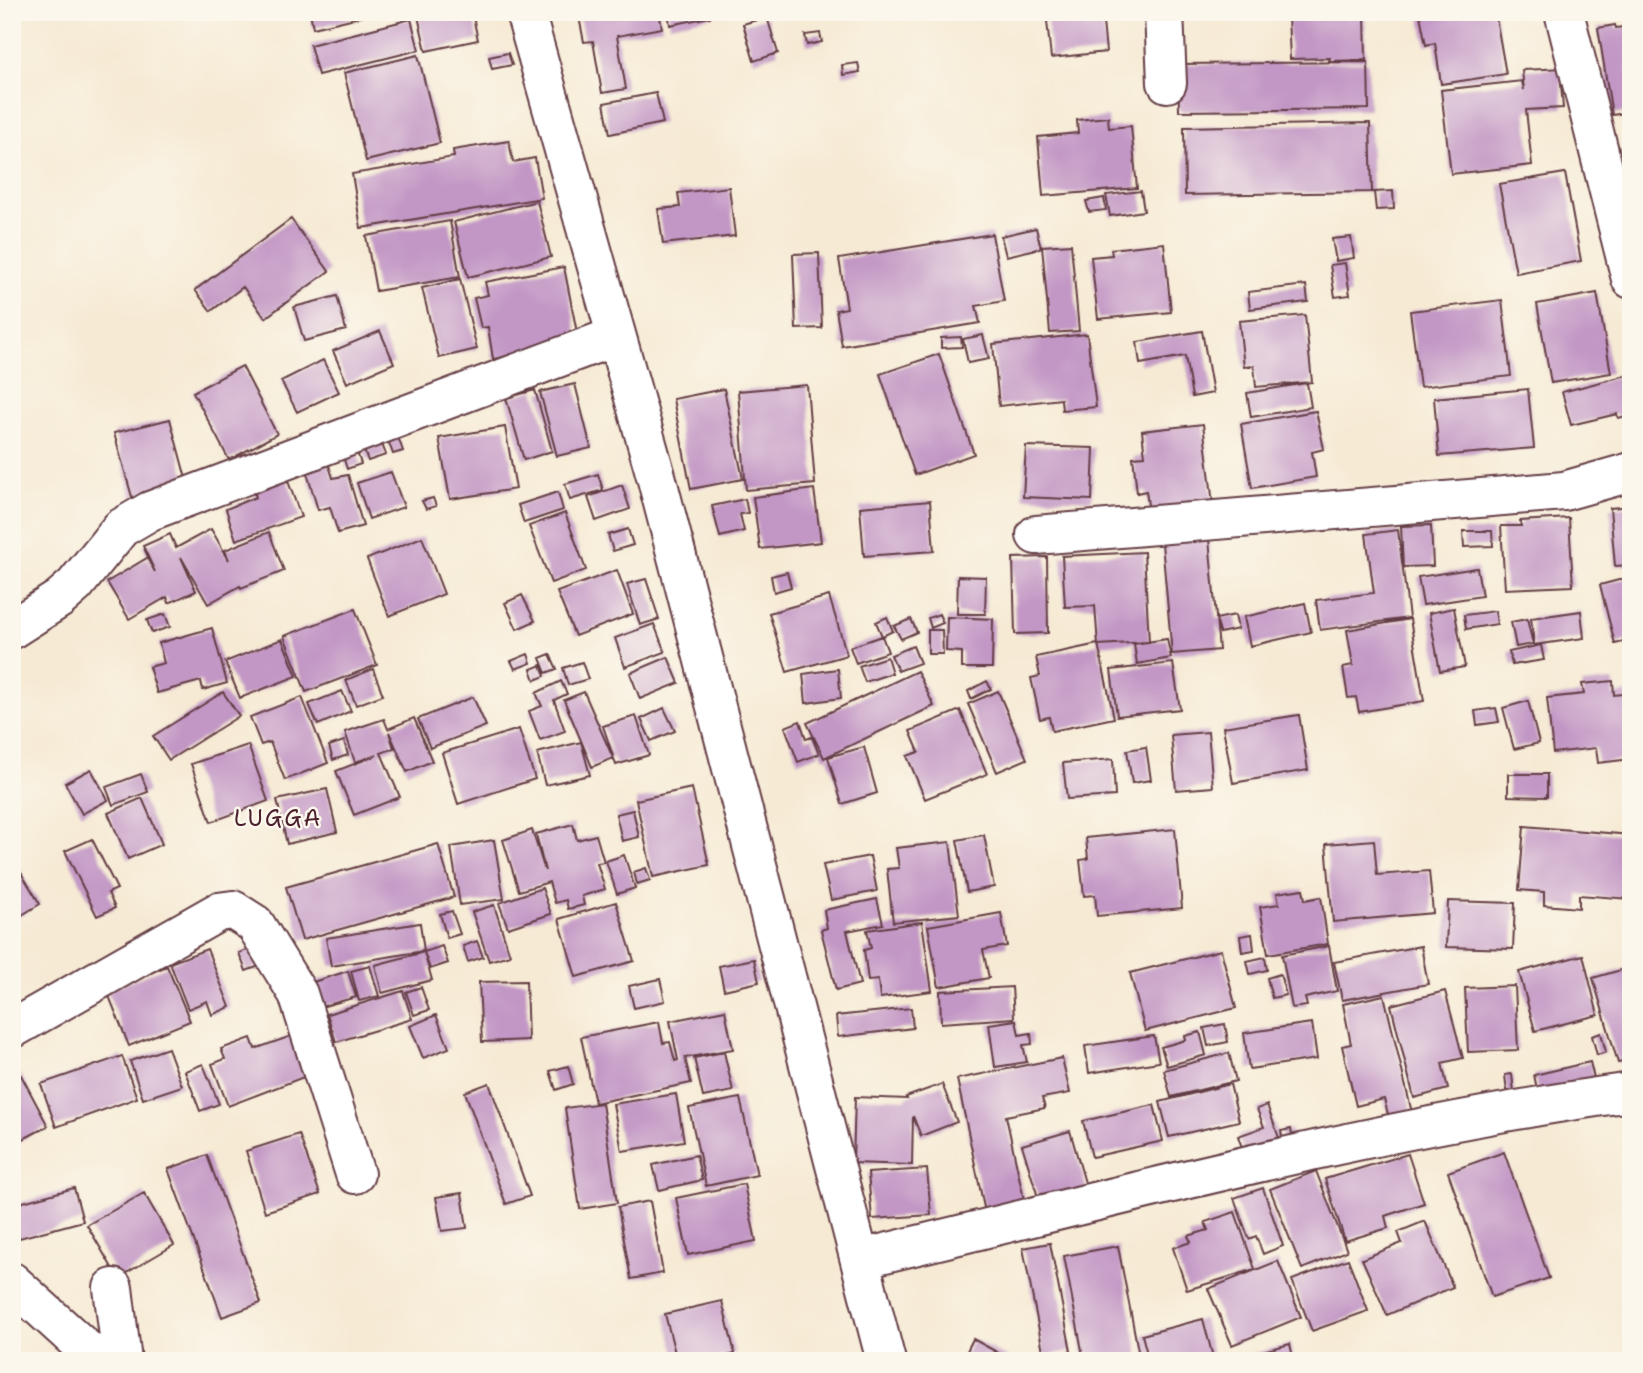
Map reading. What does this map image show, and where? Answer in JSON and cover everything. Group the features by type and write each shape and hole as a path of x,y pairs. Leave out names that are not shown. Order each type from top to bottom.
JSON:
{"street":[{"path":"525,12 656,476 886,1361"},
{"path":"1164,12 1167,83"},
{"path":"1564,12 1631,279"},
{"path":"12,629 60,598 75,585 121,528 150,511 616,336"},
{"path":"1036,535 1564,491 1631,472"},
{"path":"12,1029 218,912 233,911 255,924 298,994 355,1174"},
{"path":"860,1259 1329,1148 1556,1103 1631,1092"},
{"path":"12,1282 99,1361"},
{"path":"113,1288 122,1361"}],"building":[{"path":"310,12 376,12 376,13 313,28"},
{"path":"417,12 472,12 478,40 426,51"},
{"path":"578,12 659,12 662,28 617,36 626,89 602,93 593,41 584,42"},
{"path":"668,12 709,12 710,17 670,25"},
{"path":"1046,12 1102,12 1106,52 1051,58"},
{"path":"1435,12 1495,12 1506,74 1441,84 1435,43 1426,45 1420,15"},
{"path":"1365,13 1366,60 1290,59 1288,16"},
{"path":"767,17 778,53 754,61 743,24"},
{"path":"411,19 419,50 318,75 310,45"},
{"path":"1615,25 1616,28 1631,26 1631,112 1612,115 1598,28"},
{"path":"820,33 822,42 807,45 805,35"},
{"path":"508,53 512,65 492,69 489,57"},
{"path":"418,55 440,143 366,161 344,73"},
{"path":"1368,62 1369,109 1179,111 1178,64"},
{"path":"858,63 860,72 843,75 842,65"},
{"path":"1565,68 1566,83 1561,84 1563,108 1526,110 1532,165 1451,174 1441,90 1522,81 1524,90 1522,70"},
{"path":"656,93 663,123 610,134 604,103"},
{"path":"1108,117 1109,128 1131,126 1137,188 1043,196 1038,137 1078,133 1077,120"},
{"path":"1370,123 1372,192 1185,195 1184,127"},
{"path":"509,141 513,162 535,158 542,198 361,228 352,174 454,157 453,150"},
{"path":"1565,173 1581,261 1516,273 1499,184"},
{"path":"729,187 735,236 663,244 658,209 680,207 678,193"},
{"path":"1141,191 1144,211 1110,216 1106,195"},
{"path":"1393,191 1394,209 1376,210 1374,192"},
{"path":"1104,198 1106,210 1089,212 1086,201"},
{"path":"537,201 551,257 468,277 454,222"},
{"path":"291,219 329,271 265,318 243,287 211,311 195,290"},
{"path":"450,221 460,277 376,291 366,236"},
{"path":"1036,228 1041,248 1006,256 1001,236"},
{"path":"992,234 1004,301 976,306 980,323 842,346 836,310 847,308 839,259"},
{"path":"1351,237 1354,258 1336,261 1332,239"},
{"path":"1164,243 1171,312 1098,319 1091,257 1112,255 1111,249"},
{"path":"1071,244 1079,331 1050,333 1042,246"},
{"path":"819,253 822,328 796,329 793,254"},
{"path":"1345,263 1350,295 1335,297 1330,265"},
{"path":"564,267 579,343 493,359 488,327 481,328 474,298 488,295 485,282"},
{"path":"460,279 477,349 439,358 422,288"},
{"path":"1306,285 1308,302 1250,309 1248,292"},
{"path":"1597,293 1611,373 1551,383 1537,304"},
{"path":"337,296 346,330 304,341 294,307"},
{"path":"1502,300 1511,376 1420,387 1410,311"},
{"path":"1305,315 1312,382 1256,387 1254,366 1244,367 1239,321"},
{"path":"380,331 394,363 347,383 333,351"},
{"path":"1202,331 1213,393 1192,397 1185,356 1140,364 1137,342"},
{"path":"1087,334 1096,407 1062,410 1061,399 999,406 993,344"},
{"path":"983,335 989,359 968,363 963,339"},
{"path":"961,337 962,347 941,348 941,338"},
{"path":"939,354 974,454 915,475 880,374"},
{"path":"323,360 339,392 297,412 281,381"},
{"path":"242,366 277,434 229,460 193,392"},
{"path":"1631,374 1631,415 1618,418 1617,414 1571,425 1562,392"},
{"path":"1307,383 1311,407 1251,417 1247,393"},
{"path":"575,384 591,448 557,456 540,392"},
{"path":"807,385 815,484 746,490 738,391"},
{"path":"724,389 743,479 691,489 673,399"},
{"path":"1528,389 1534,448 1439,456 1434,398"},
{"path":"535,390 552,451 524,460 506,398"},
{"path":"1316,411 1324,449 1312,452 1316,477 1252,488 1241,424"},
{"path":"170,419 189,490 134,504 114,433"},
{"path":"1203,424 1213,504 1149,512 1146,491 1137,493 1133,457 1145,456 1142,431"},
{"path":"505,427 516,489 450,499 439,438"},
{"path":"398,437 403,451 393,454 388,440"},
{"path":"382,444 386,455 368,461 364,450"},
{"path":"1026,446 1094,448 1092,500 1023,497"},
{"path":"356,449 361,464 347,469 342,453"},
{"path":"326,456 333,478 348,475 363,526 338,533 330,507 318,510 304,463"},
{"path":"284,470 301,517 236,540 226,509 256,497 250,482"},
{"path":"391,472 404,507 369,519 357,483"},
{"path":"598,474 603,490 570,500 565,484"},
{"path":"622,485 630,509 596,521 588,497"},
{"path":"814,489 821,542 760,549 753,497"},
{"path":"558,492 563,510 524,523 518,505"},
{"path":"433,498 436,506 426,509 422,501"},
{"path":"745,499 748,513 740,514 744,531 720,537 712,506"},
{"path":"930,501 934,551 864,556 860,507"},
{"path":"1631,506 1631,565 1615,566 1610,508"},
{"path":"565,513 586,570 551,583 529,526"},
{"path":"1569,518 1573,586 1505,589 1501,526 1521,526 1520,521"},
{"path":"1431,525 1433,566 1403,567 1401,526"},
{"path":"211,529 229,560 225,550 269,532 284,571 241,588 240,586 208,604 181,557 196,591 169,603 167,597 129,619 107,582 147,558 155,572 143,546 170,534 176,548"},
{"path":"628,529 633,545 613,551 608,535"},
{"path":"1398,530 1409,618 1320,630 1316,600 1374,593 1366,534"},
{"path":"1463,531 1492,531 1493,546 1464,547"},
{"path":"422,537 444,594 389,616 367,559"},
{"path":"1209,539 1219,650 1172,654 1162,543"},
{"path":"1144,552 1149,642 1098,645 1095,606 1065,607 1062,556"},
{"path":"1047,557 1048,633 1015,634 1013,558"},
{"path":"1477,568 1482,596 1423,605 1418,577"},
{"path":"617,570 633,614 575,636 557,592"},
{"path":"787,572 791,587 774,592 771,576"},
{"path":"958,576 986,577 985,614 957,614"},
{"path":"1630,577 1631,640 1615,644 1600,585"},
{"path":"646,579 659,619 640,625 627,584"},
{"path":"522,595 535,621 517,629 505,603"},
{"path":"829,596 847,655 787,672 769,613"},
{"path":"1305,603 1311,632 1250,646 1244,617"},
{"path":"1454,608 1465,667 1440,671 1429,613"},
{"path":"355,609 377,665 306,692 284,636"},
{"path":"1495,611 1497,624 1466,629 1464,615"},
{"path":"1581,611 1584,638 1534,645 1531,618"},
{"path":"165,614 170,627 152,633 147,620"},
{"path":"939,614 943,623 931,628 928,618"},
{"path":"1235,615 1238,629 1220,633 1216,619"},
{"path":"887,617 893,631 882,636 876,622"},
{"path":"947,617 993,619 992,668 962,668 962,652 946,651"},
{"path":"911,619 917,632 901,639 894,626"},
{"path":"1410,619 1424,701 1359,712 1356,697 1348,698 1343,667 1353,665 1347,630"},
{"path":"1527,619 1533,644 1516,647 1511,622"},
{"path":"654,624 665,652 625,667 615,638"},
{"path":"212,628 227,683 203,690 201,681 157,693 149,667 164,663 159,643"},
{"path":"928,630 942,630 943,654 928,654"},
{"path":"882,636 888,652 856,663 850,647"},
{"path":"282,639 297,676 240,698 225,662"},
{"path":"1167,639 1171,658 1137,664 1134,644"},
{"path":"1098,644 1114,718 1052,731 1049,717 1040,719 1031,678 1040,676 1036,657"},
{"path":"1541,645 1544,660 1512,665 1509,652"},
{"path":"913,646 920,663 898,671 891,655"},
{"path":"528,654 531,663 515,669 511,661"},
{"path":"550,654 557,669 546,673 540,658"},
{"path":"668,657 679,683 640,699 630,673"},
{"path":"887,657 892,673 865,682 859,666"},
{"path":"582,662 588,679 568,685 563,668"},
{"path":"1173,663 1180,709 1117,716 1111,670"},
{"path":"541,665 545,676 535,680 531,669"},
{"path":"373,669 383,695 356,705 346,680"},
{"path":"838,669 841,698 806,703 803,674"},
{"path":"917,671 934,706 824,758 807,723"},
{"path":"561,681 567,694 554,700 565,731 540,740 529,711 542,706 536,693"},
{"path":"987,681 991,689 971,699 968,691"},
{"path":"1613,681 1614,695 1631,693 1631,759 1598,763 1596,748 1553,753 1547,698 1584,694 1582,684"},
{"path":"342,691 351,711 318,725 309,704"},
{"path":"998,691 1027,759 997,772 968,704"},
{"path":"223,692 239,716 169,760 153,736"},
{"path":"584,692 613,758 592,767 564,700"},
{"path":"302,697 328,763 285,780 270,742 261,745 250,717"},
{"path":"473,697 486,726 430,748 418,719"},
{"path":"1528,701 1539,743 1514,749 1503,708"},
{"path":"664,708 675,731 651,741 641,719"},
{"path":"1496,708 1499,722 1477,725 1475,711"},
{"path":"960,710 987,774 925,799 907,756 919,752 910,731"},
{"path":"1299,715 1308,770 1233,783 1223,727"},
{"path":"636,716 649,755 616,765 603,726"},
{"path":"414,718 432,761 407,772 389,732 394,748 381,753 400,797 354,815 336,771 377,755 355,762 345,732 384,719 388,729"},
{"path":"800,721 806,739 812,737 819,754 798,762 785,727"},
{"path":"519,729 535,779 458,804 442,753"},
{"path":"1208,732 1213,787 1176,790 1171,735"},
{"path":"344,741 348,755 333,760 329,746"},
{"path":"581,742 590,775 545,785 537,753"},
{"path":"248,745 268,801 211,822 191,764"},
{"path":"864,747 877,793 842,804 828,757"},
{"path":"1146,747 1151,780 1132,783 1127,750"},
{"path":"1113,759 1115,796 1067,799 1063,763"},
{"path":"91,769 108,800 82,814 65,783"},
{"path":"141,774 148,792 113,805 106,787"},
{"path":"1508,774 1547,774 1547,797 1508,796"},
{"path":"692,788 709,865 653,877 636,800"},
{"path":"327,789 337,832 287,844 277,800"},
{"path":"142,798 162,844 128,859 108,813"},
{"path":"633,810 639,837 622,841 616,814"},
{"path":"573,824 577,840 596,835 604,862 597,863 605,889 582,896 584,905 568,909 566,900 555,903 549,882 519,891 503,840 532,830 545,871 536,834"},
{"path":"1524,826 1631,835 1631,899 1579,895 1579,908 1544,905 1544,892 1519,890"},
{"path":"1175,829 1182,908 1097,916 1095,895 1084,896 1080,860 1088,859 1086,838"},
{"path":"984,835 994,887 967,892 957,840"},
{"path":"92,839 117,889 108,893 115,908 97,916 65,851"},
{"path":"494,840 504,899 460,905 451,847"},
{"path":"1374,840 1377,875 1429,871 1433,913 1333,922 1326,844"},
{"path":"950,842 959,915 893,922 887,869 899,868 896,848"},
{"path":"438,844 454,897 302,940 286,887"},
{"path":"624,855 635,888 617,894 606,861"},
{"path":"870,856 877,891 831,900 823,865"},
{"path":"12,858 40,904 12,921"},
{"path":"646,868 650,880 637,884 634,872"},
{"path":"542,888 551,914 508,928 499,903"},
{"path":"1303,889 1305,900 1321,897 1328,944 1268,954 1260,907 1279,904 1277,893"},
{"path":"877,899 883,924 847,931 860,984 836,990 821,930 827,928 824,910"},
{"path":"1448,901 1515,903 1513,949 1446,947"},
{"path":"616,902 634,961 576,977 559,919"},
{"path":"494,905 510,955 489,961 472,912"},
{"path":"452,911 460,934 447,938 440,914"},
{"path":"1001,913 1007,946 983,950 989,978 939,987 928,926"},
{"path":"922,922 932,991 880,998 878,980 868,981 864,950 871,948 867,930"},
{"path":"420,923 424,951 331,966 326,938"},
{"path":"1252,934 1254,950 1242,952 1240,936"},
{"path":"477,941 483,957 468,962 463,946"},
{"path":"258,946 265,964 246,971 239,953"},
{"path":"442,946 448,963 430,969 424,952"},
{"path":"1329,946 1337,991 1305,998 1307,1006 1292,1008 1282,955"},
{"path":"1421,946 1428,984 1342,1000 1334,962"},
{"path":"207,949 230,1007 212,1015 207,1001 188,1009 170,963"},
{"path":"1221,950 1236,1008 1145,1031 1130,973"},
{"path":"424,952 432,980 382,993 375,965"},
{"path":"1583,955 1598,1015 1535,1031 1519,972"},
{"path":"1265,957 1267,970 1250,974 1247,961"},
{"path":"754,959 759,982 724,990 719,966"},
{"path":"167,966 190,1021 129,1046 107,991"},
{"path":"370,966 379,996 359,1001 351,971"},
{"path":"1631,967 1631,1060 1618,1063 1593,978"},
{"path":"348,971 356,997 321,1007 313,982"},
{"path":"1280,974 1286,995 1272,998 1267,978"},
{"path":"660,979 665,1001 634,1008 629,986"},
{"path":"526,981 528,1040 482,1042 479,982"},
{"path":"1515,986 1518,1050 1468,1052 1465,988"},
{"path":"421,987 429,1010 414,1015 406,992"},
{"path":"1012,987 1014,1018 941,1023 940,991"},
{"path":"403,991 412,1019 336,1042 327,1014"},
{"path":"1445,991 1463,1058 1442,1063 1448,1089 1414,1098 1391,1005"},
{"path":"1384,995 1413,1117 1390,1122 1384,1099 1356,1106 1342,1046 1351,1044 1343,1004"},
{"path":"911,1008 913,1028 838,1037 836,1016"},
{"path":"725,1010 733,1049 685,1058 691,1083 595,1103 581,1037 659,1022 663,1043 670,1042 675,1061 678,1060 670,1021"},
{"path":"436,1015 449,1048 423,1058 410,1026"},
{"path":"1016,1020 1019,1035 1031,1033 1032,1044 1023,1045 1027,1062 995,1067 989,1024"},
{"path":"1312,1023 1317,1059 1249,1069 1244,1033"},
{"path":"1225,1024 1228,1042 1208,1046 1204,1028"},
{"path":"1200,1032 1206,1055 1167,1066 1161,1047 1186,1040 1185,1036"},
{"path":"1601,1033 1606,1052 1597,1055 1592,1036"},
{"path":"294,1035 309,1075 228,1106 212,1064 225,1059 221,1049 251,1038 255,1049"},
{"path":"1154,1036 1159,1062 1089,1073 1085,1046"},
{"path":"168,1048 182,1086 143,1099 130,1061"},
{"path":"724,1052 733,1091 703,1097 694,1058"},
{"path":"1229,1053 1236,1081 1171,1097 1164,1070"},
{"path":"122,1056 137,1098 56,1127 41,1084"},
{"path":"1062,1058 1070,1093 1042,1098 1045,1108 1006,1116 1026,1209 986,1217 957,1079"},
{"path":"1590,1062 1596,1086 1539,1098 1534,1075"},
{"path":"203,1064 219,1104 200,1111 185,1071"},
{"path":"568,1066 573,1084 556,1090 550,1071"},
{"path":"1512,1074 1514,1092 1507,1092 1505,1075"},
{"path":"21,1075 48,1126 12,1145 12,1080"},
{"path":"489,1083 530,1196 506,1204 465,1092"},
{"path":"942,1084 957,1122 921,1136 913,1116 912,1165 853,1163 855,1097 907,1099 906,1097"},
{"path":"1230,1084 1239,1121 1169,1137 1160,1102"},
{"path":"676,1094 684,1141 622,1151 613,1104"},
{"path":"740,1098 757,1175 706,1186 689,1108"},
{"path":"602,1103 617,1203 580,1209 565,1108"},
{"path":"1154,1105 1163,1141 1092,1157 1083,1121"},
{"path":"1267,1105 1282,1146 1246,1159 1238,1136 1264,1127 1257,1109"},
{"path":"1291,1129 1294,1146 1284,1148 1281,1131"},
{"path":"1070,1131 1088,1193 1041,1207 1022,1145"},
{"path":"299,1134 320,1194 265,1212 246,1151"},
{"path":"1504,1152 1549,1278 1492,1297 1448,1172"},
{"path":"1408,1154 1424,1203 1385,1216 1388,1228 1345,1241 1325,1179"},
{"path":"207,1155 261,1303 222,1317 168,1169"},
{"path":"696,1155 702,1180 659,1190 653,1165"},
{"path":"927,1169 931,1215 872,1219 868,1173"},
{"path":"1316,1171 1347,1251 1302,1269 1270,1189"},
{"path":"744,1184 756,1241 688,1255 676,1198"},
{"path":"74,1188 83,1221 12,1240 12,1205"},
{"path":"1263,1188 1283,1246 1263,1254 1256,1236 1249,1239 1234,1198"},
{"path":"144,1193 174,1245 118,1278 87,1225"},
{"path":"462,1193 467,1228 442,1231 436,1197"},
{"path":"650,1201 663,1273 631,1279 618,1207"},
{"path":"1235,1212 1255,1269 1187,1290 1173,1248 1191,1242 1188,1236 1208,1230 1205,1222"},
{"path":"1425,1221 1453,1287 1387,1315 1362,1259 1402,1243 1398,1232"},
{"path":"1050,1243 1071,1351 1044,1356 1023,1248"},
{"path":"1118,1246 1140,1361 1084,1361 1064,1256"},
{"path":"1348,1259 1368,1311 1312,1331 1292,1280"},
{"path":"1278,1261 1301,1317 1232,1345 1208,1289"},
{"path":"722,1301 735,1354 706,1361 677,1361 665,1314"},
{"path":"1203,1319 1214,1361 1149,1361 1142,1335"},
{"path":"973,1339 1013,1361 962,1361"},
{"path":"1290,1344 1294,1361 1253,1361 1251,1354"}],"district":[{"name":"LUGGA","path":"278,818"}]}
